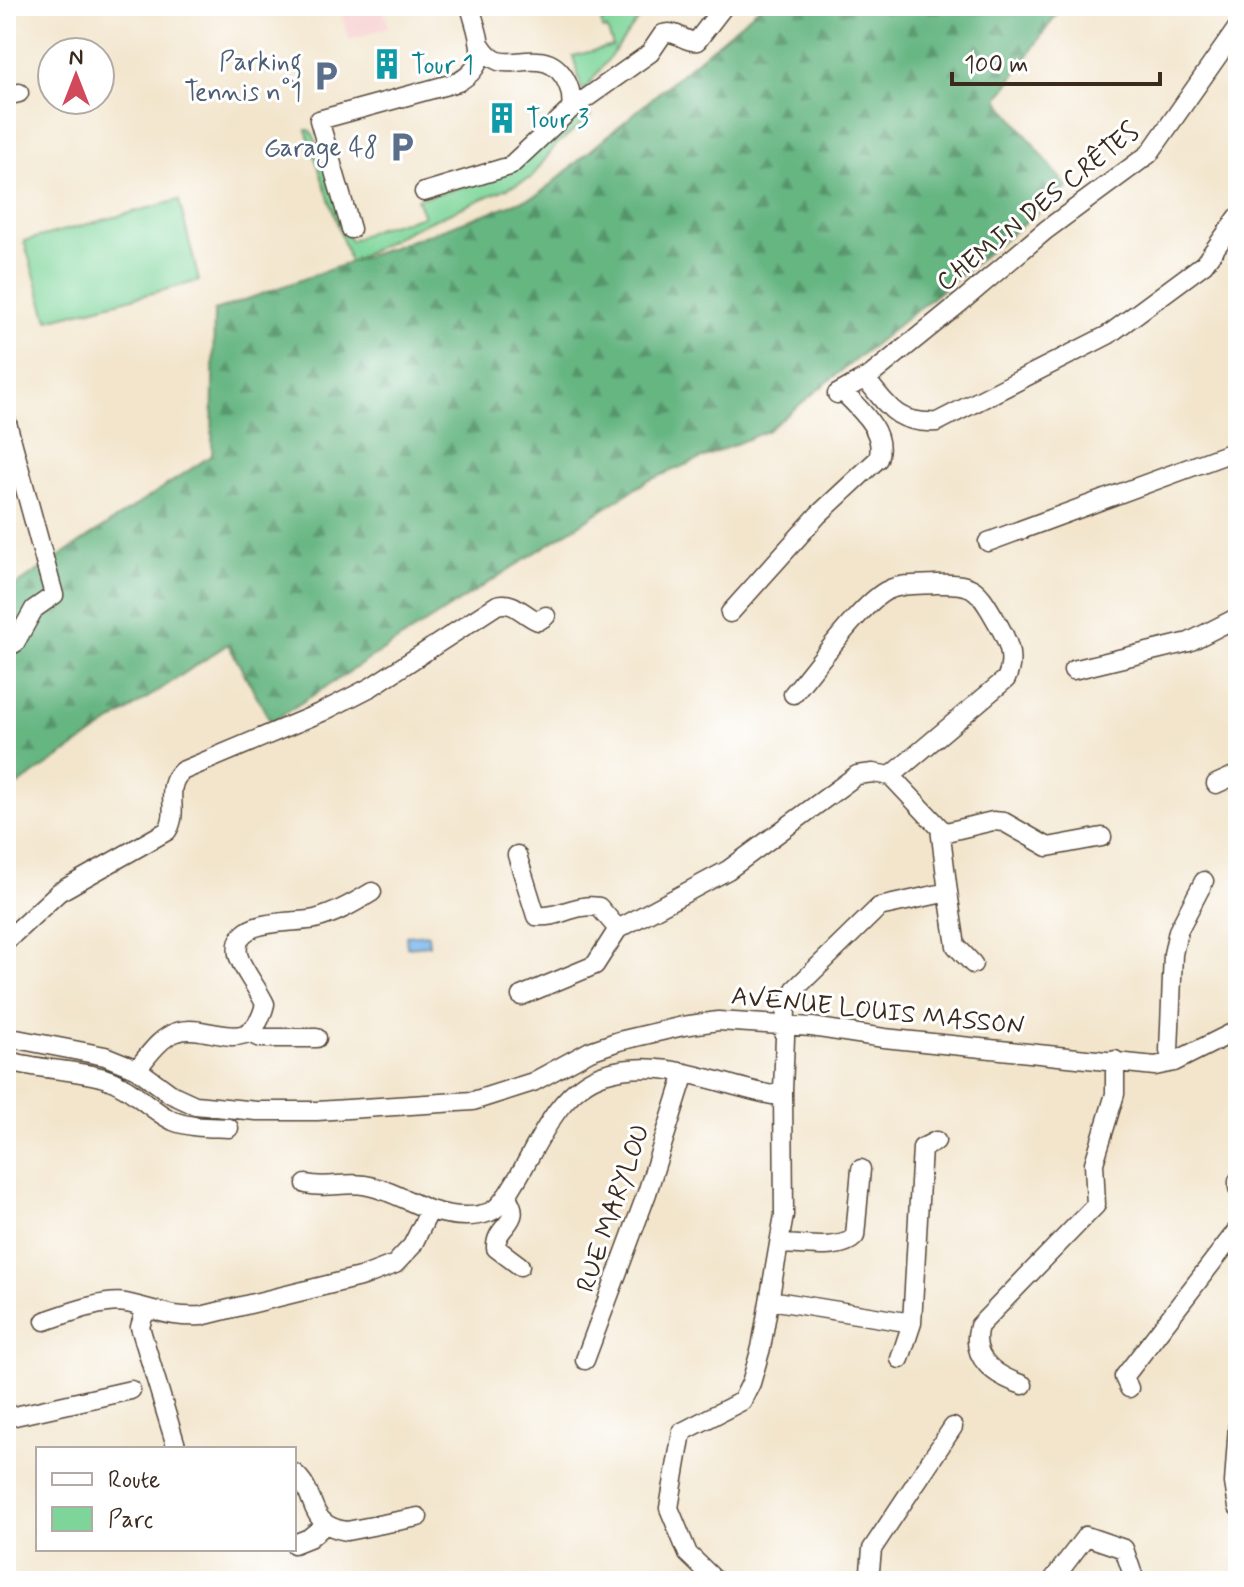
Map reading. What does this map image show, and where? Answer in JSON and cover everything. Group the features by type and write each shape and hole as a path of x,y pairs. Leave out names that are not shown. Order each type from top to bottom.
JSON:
{"street":[{"path":"470,6 481,45 488,56 508,63 533,60 553,66 568,83 571,109"},
{"path":"424,192 510,166 571,109 650,53 663,34 672,33 692,42 697,41 724,6"},
{"name":"CHEMIN DES CRÊTES","path":"730,613 818,515 878,459 880,446 876,432 862,411 840,392 865,378 1046,230 1149,154 1238,27"},
{"path":"351,229 319,120 458,82 470,76 475,68 480,59 481,45"},
{"path":"865,378 896,415 914,423 937,422 1108,335 1204,264 1238,217"},
{"path":"6,419 54,595 34,609 15,643 6,648"},
{"path":"988,542 1237,449"},
{"path":"793,694 882,593 894,587 953,584 977,589 1008,643 1012,660 1009,673 989,695 891,776"},
{"path":"6,941 59,892 167,831 173,823 170,791 175,778 182,771 322,712 371,687 497,605 506,602 538,621 546,616"},
{"path":"1073,670 1189,642 1238,617"},
{"path":"521,996 595,965 618,929 728,870 857,775 873,773 891,776 931,816 942,833 956,946 973,964"},
{"path":"1216,784 1238,774"},
{"path":"942,833 993,821 1004,822 1048,847 1102,837"},
{"path":"517,855 536,916 545,917 582,904 599,907 618,929"},
{"path":"1174,1062 1169,1051 1173,954 1178,931 1204,881"},
{"path":"137,1069 159,1042 177,1032 193,1030 233,1037 248,1032 262,1016 265,1004 238,954 248,930 260,924 315,919 341,910 372,892"},
{"path":"716,1581 688,1554 669,1508 682,1432 742,1401 761,1348 784,1215 786,1010 795,989 871,913 886,904 948,892"},
{"name":"AVENUE LOUIS MASSON","path":"6,1037 105,1056 137,1069 171,1094 195,1105 257,1111 317,1111 473,1101 533,1082 590,1051 648,1033 718,1021 786,1025 1155,1066 1174,1062 1238,1030"},
{"path":"248,1032 261,1038 317,1038"},
{"path":"1023,1385 1010,1381 985,1365 978,1354 977,1333 979,1326 1096,1205 1094,1163 1115,1094 1115,1060"},
{"path":"9,1064 71,1070 107,1079 133,1091 172,1120 192,1126 229,1128"},
{"path":"306,1184 321,1187 368,1185 430,1210 469,1216 492,1211 506,1196 563,1104 577,1088 598,1076 653,1067 772,1095 783,1091"},
{"name":"RUE MARYLOU","path":"585,1360 647,1193 685,1073"},
{"path":"900,1359 912,1323 922,1148 936,1141"},
{"path":"780,1244 839,1245 852,1241 861,1169"},
{"path":"1238,1181 1238,1188"},
{"path":"506,1196 514,1216 497,1239 496,1248 520,1266"},
{"path":"45,1321 113,1303 125,1303 178,1318 201,1316 364,1276 395,1264 412,1246 430,1210"},
{"path":"1129,1388 1124,1377 1238,1229"},
{"path":"770,1300 912,1323"},
{"path":"148,1311 140,1327 176,1447"},
{"path":"6,1418 131,1390"},
{"path":"1238,1425 1234,1483 1238,1507"},
{"path":"869,1581 872,1549 953,1427"},
{"path":"296,1475 303,1480 318,1518 325,1525 347,1531 418,1517"},
{"path":"296,1543 309,1538 325,1525"},
{"path":"1052,1581 1086,1536 1124,1549 1135,1581"}],"shaded area":[{"path":"340,6 383,6 389,27 349,40"}],"green space":[{"path":"613,6 649,6 583,92 573,56 613,46 607,29 603,30 599,10"},
{"path":"761,6 1062,6 998,99 1068,188 767,431 647,481 271,722 228,644 16,786 6,785 6,592 212,455 214,311 538,195"},
{"path":"586,107 591,116 556,145 531,178 412,229 350,262 306,130 314,136 351,241 375,229 424,216 417,199 495,178 576,116 584,114"},
{"path":"179,200 199,281 48,320 24,241"}],"water":[{"path":"428,934 429,945 407,947 406,936"}],"place":[{"name":"Tour 1","path":"387,64"},
{"name":"Parking Tennis n°1","path":"326,76"},
{"name":"Tour 3","path":"502,118"},
{"name":"Garage 48","path":"402,147"}]}
